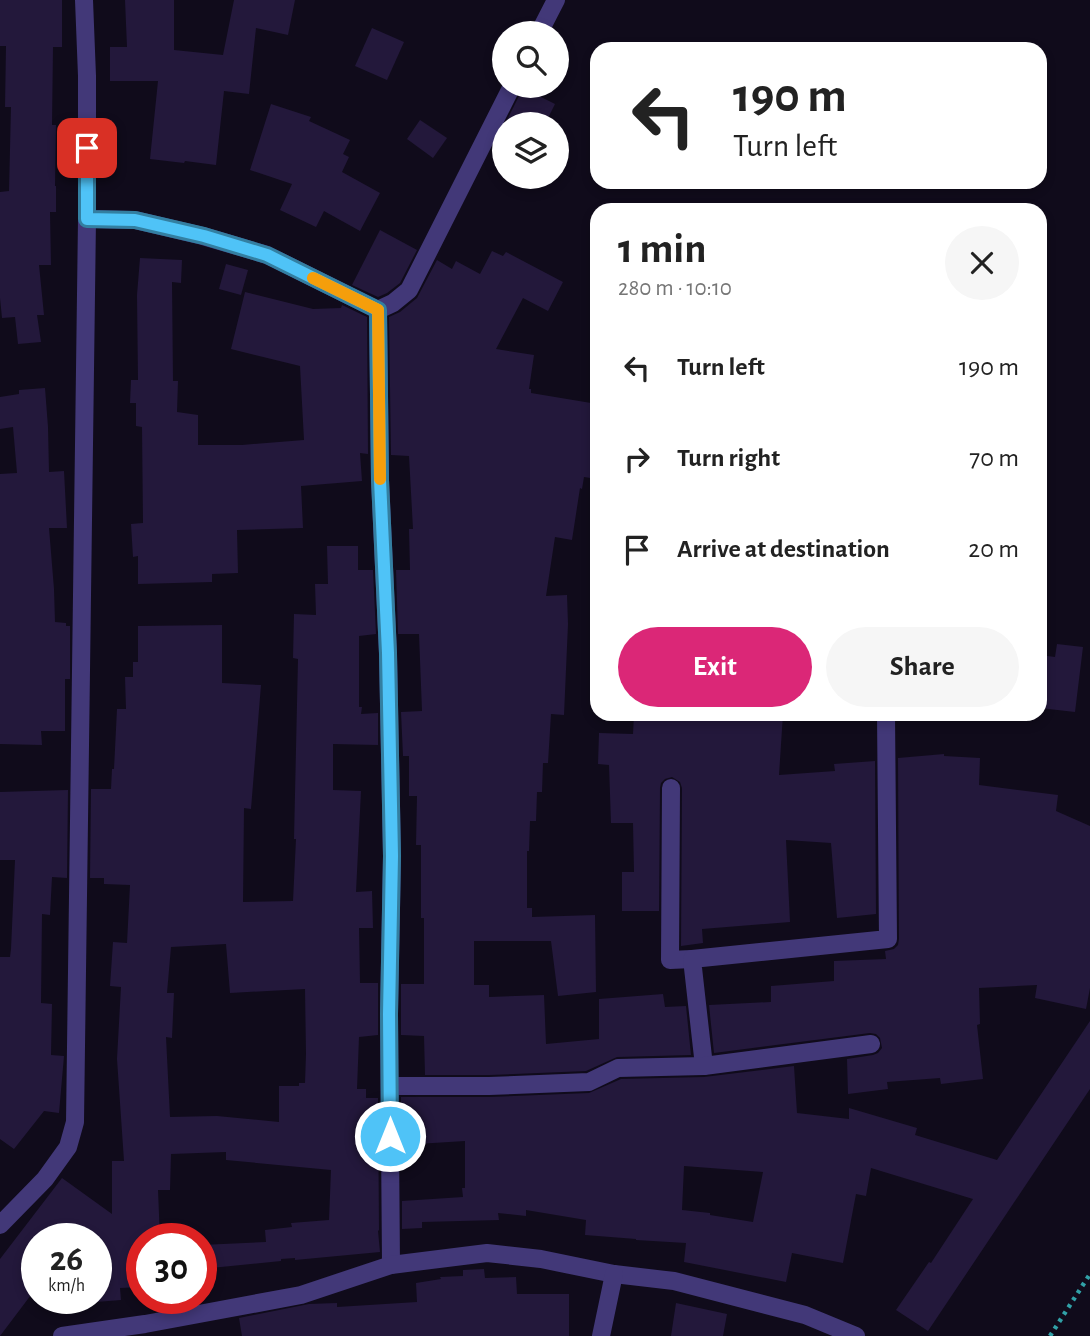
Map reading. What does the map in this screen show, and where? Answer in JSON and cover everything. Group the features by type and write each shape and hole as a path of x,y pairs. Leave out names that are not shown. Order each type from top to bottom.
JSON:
{"street":[{"path":"0,1225 45,1179 68,1147 75,1122 87,219 84,0"},
{"path":"545,21 556,0"},
{"path":"378,310 393,303 408,290 506,98"},
{"path":"87,219 135,220 204,236 267,255 378,310"},
{"path":"378,310 380,480 388,653 392,842 389,1014 391,1265"},
{"path":"671,788 670,960 888,939 887,721"},
{"path":"692,959 704,1066"},
{"path":"390,1086 589,1083 618,1068 704,1066 871,1044"},
{"path":"62,1336 145,1324 301,1294 391,1265 487,1253 674,1281 806,1315 856,1336"},
{"path":"601,1336 614,1274"}],"path":[{"path":"1050,1336 1090,1274"}],"building":[{"path":"0,0 62,0 62,47 53,47 52,125 56,125 56,212 50,212 51,265 39,265 44,315 37,315 41,342 18,344 15,317 2,318 0,298 0,192 9,191 11,107 5,107 6,46 0,46"},
{"path":"125,0 174,0 174,50 223,55 234,0 295,0 288,35 256,28 249,94 224,91 216,165 150,159 158,81 110,81 110,47 127,47"},
{"path":"372,28 404,42 387,80 355,66"},
{"path":"518,98 543,98 555,104 551,112 511,112"},
{"path":"271,104 311,117 309,121 350,140 343,154 349,157 342,172 380,193 360,231 324,211 316,227 280,210 292,184 250,170"},
{"path":"420,120 447,138 433,158 407,139"},
{"path":"380,230 417,250 400,283 378,297 352,285"},
{"path":"492,251 503,256 506,252 563,282 548,311 523,298 496,349 534,355 529,389 531,393 590,403 590,478 584,477 582,489 580,488 572,540 555,537 546,596 567,595 564,715 551,714 548,763 543,763 542,792 537,792 536,821 530,821 527,908 532,908 532,917 595,915 596,992 558,996 551,941 474,941 474,985 489,985 489,997 544,995 546,1044 599,1039 599,999 663,994 665,1007 686,1006 691,1055 617,1057 586,1071 425,1075 424,1036 401,1035 401,984 424,984 424,918 421,918 421,845 416,845 417,796 409,796 409,756 403,756 401,712 422,711 419,634 398,634 396,570 410,570 409,529 413,529 409,456 391,455 389,317 417,298 437,260 452,269 456,261 480,274"},
{"path":"140,258 182,260 181,283 172,282 173,381 178,381 177,412 198,415 198,445 304,440 300,366 231,349 245,292 313,309 341,308 342,305 367,317 368,454 360,453 362,481 301,486 303,528 237,530 238,573 212,574 212,582 138,584 138,556 133,557 131,524 143,523 142,427 136,426 136,403 130,403 131,380 138,380 137,295"},
{"path":"226,264 248,270 241,295 219,289"},
{"path":"45,388 49,472 64,471 67,528 49,528 55,622 70,626 70,679 65,679 65,731 41,731 42,745 0,744 0,474 17,473 13,427 0,429 0,397 19,394 19,390"},
{"path":"327,546 358,546 358,570 373,570 376,634 359,636 359,707 362,707 361,714 378,713 378,745 333,744 333,790 361,791 356,892 372,891 373,928 359,928 360,983 378,983 378,1035 359,1037 357,1089 366,1089 366,1098 378,1098 380,1252 281,1259 217,1267 217,1244 266,1242 265,1230 292,1227 291,1223 329,1220 331,1170 226,1160 226,1152 171,1154 170,1190 158,1190 159,1223 126,1223 126,1288 120,1288 121,1300 112,1301 112,1223 28,1223 62,1178 112,1214 112,1161 124,1161 117,1059 121,987 110,986 113,942 127,943 130,885 104,884 104,878 90,878 91,789 111,789 117,709 126,709 125,677 133,677 133,662 138,662 138,626 222,625 222,683 261,685 251,809 244,808 243,902 293,901 298,659 293,658 294,614 316,615 315,584 328,584","holes":["226,944 230,993 305,989 305,1083 299,1083 299,1086 279,1086 279,1122 217,1116 170,1117 166,1037 172,1038 174,993 167,993 171,947"]},
{"path":"1057,644 1083,647 1075,712 1047,709 1047,656 1055,657"},
{"path":"634,721 783,721 779,775 835,771 834,764 875,761 876,914 837,918 831,843 786,840 790,922 702,929 703,943 681,946 682,788 680,782 672,777 665,779 660,788 659,911 622,911 622,872 634,872 633,823 611,823 609,765 598,764 599,733 633,734"},
{"path":"944,754 980,758 979,785 1058,795 1056,811 1090,826 1090,988 1086,1009 1035,998 1037,985 979,988 980,1024 977,1025 983,1079 941,1084 940,1078 887,1082 888,1089 848,1094 847,1059 873,1055 882,1048 880,1038 870,1033 714,1053 709,1005 771,1002 771,986 834,981 834,961 886,959 885,951 898,945 898,758"},
{"path":"68,790 67,878 52,877 50,915 42,914 41,1003 52,1004 51,1055 64,1056 59,1113 44,1111 14,1149 0,1139 0,957 10,957 15,860 0,860 0,792"},
{"path":"1090,1021 1090,1089 928,1331 896,1310 973,1199 871,1168 866,1196 856,1194 843,1263 792,1253 786,1282 684,1262 686,1243 585,1235 586,1220 526,1210 526,1216 498,1213 499,1220 422,1222 422,1228 402,1229 402,1201 463,1197 465,1141 401,1145 401,1097 589,1093 621,1079 704,1077 794,1066 797,1113 849,1119 849,1108 917,1128 915,1135 997,1160","holes":["684,1166 763,1172 753,1222 682,1210"]},
{"path":"21,1232 21,1308 0,1336 0,1259"},
{"path":"484,1269 485,1278 516,1277 517,1294 569,1294 569,1336 242,1336 239,1318 309,1304 337,1303 337,1307 417,1302 416,1283 441,1279 440,1277 463,1276 463,1270"},
{"path":"676,1303 727,1314 723,1336 671,1336"}],"slow traffic":[{"path":"313,278 378,310 380,479"}],"route":[{"path":"87,148 87,219 135,220 204,236 267,255 378,310 380,480 388,653 392,856 390,1136"}]}
